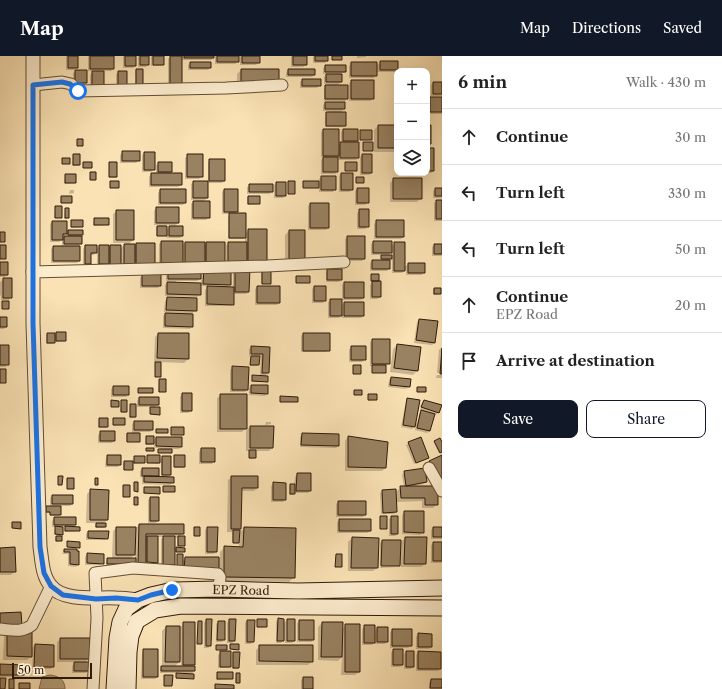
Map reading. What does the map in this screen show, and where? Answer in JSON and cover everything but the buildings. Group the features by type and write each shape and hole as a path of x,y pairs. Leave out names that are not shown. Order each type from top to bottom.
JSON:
{"main road":[{"name":"EPZ Road","path":"114,689 117,638 120,622 126,609 138,600 151,595 172,590 219,589 298,591 442,588"},
{"name":"EPZ Road","path":"128,689 131,636 137,621 155,610 181,606 442,608"}],"street":[{"path":"33,56 33,323 40,547 44,573 51,586 63,595 96,599 116,598 138,600"},
{"path":"33,85 62,82 70,84 78,91 226,88 282,85"},
{"path":"32,272 267,266 344,262"},
{"path":"429,468 442,491"},
{"path":"93,689 97,618 95,573 133,568 218,574 220,577 219,589"},
{"path":"0,629 26,630 32,625 51,586"}],"shaded area":[{"path":"50,675 61,679 64,683 65,689 39,689 42,677"}],"route":[{"path":"78,91 70,84 62,82 33,85 33,323 40,547 44,573 51,586 63,595 96,599 116,598 138,600 172,590"}]}
